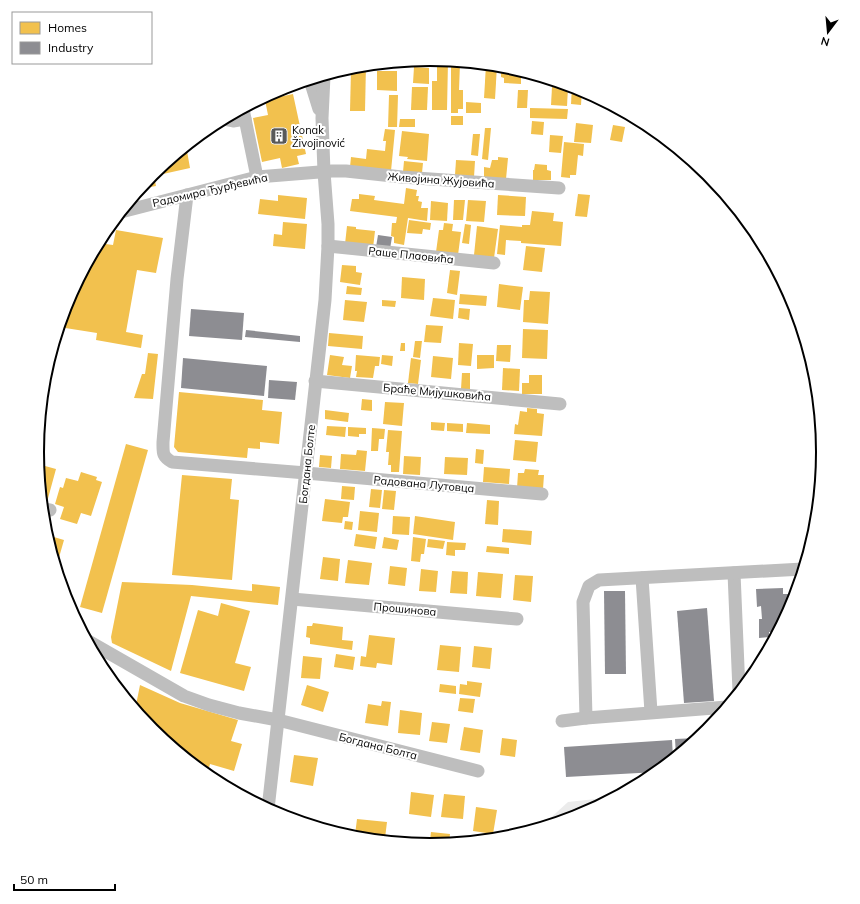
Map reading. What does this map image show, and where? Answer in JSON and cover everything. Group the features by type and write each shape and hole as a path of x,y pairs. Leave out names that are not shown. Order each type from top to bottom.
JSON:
{"street":[{"name":"Богдана Болте","path":"269,803 325,300 328,224 322,118 324,81"},
{"name":"Богдана Болте","path":"311,84 322,118"},
{"path":"244,114 257,177"},
{"path":"232,121 242,115"},
{"name":"Живојина Жујовића","path":"324,172 346,171 402,177 559,188"},
{"name":"Радомира Ђурђевића","path":"130,210 257,177 324,172"},
{"name":"Радована Лутовца","path":"187,195 177,279 163,442 163,453 166,459 172,462 542,494"},
{"name":"Раше Плаовића","path":"328,246 494,263"},
{"name":"Браће Мијушковића","path":"315,381 560,404"},
{"path":"586,718 583,602 589,586 599,580 798,569"},
{"path":"734,573 740,682"},
{"path":"642,578 651,712"},
{"name":"Прошинова","path":"292,599 517,619"},
{"name":"Богдана Болта","path":"97,646 184,696 239,713 278,720 478,771"},
{"path":"562,721 651,712 720,707"}],"shaded area":[{"path":"600,799 578,809 549,819 568,802"}],"building: Homes":[{"path":"437,66 448,67 447,110 432,110 432,81 437,81"},
{"path":"414,67 429,68 429,84 413,83"},
{"path":"451,67 460,67 459,90 463,90 463,109 458,109 458,113 451,113"},
{"path":"486,70 497,72 495,99 484,98"},
{"path":"366,71 365,111 350,111 351,74"},
{"path":"377,71 397,71 397,91 377,90"},
{"path":"501,72 522,77 521,84 504,83 504,78 501,77"},
{"path":"412,87 428,87 427,110 411,110"},
{"path":"552,87 568,91 567,106 551,105"},
{"path":"518,90 528,90 527,108 517,108"},
{"path":"572,93 582,97 581,105 571,104"},
{"name":"Konak Živojinović","path":"293,94 306,154 297,156 299,164 282,168 280,158 262,162 253,118 268,115 266,103 277,97"},
{"path":"389,95 398,95 397,127 388,127"},
{"path":"466,102 481,103 481,113 466,113"},
{"path":"530,108 568,109 567,119 530,118"},
{"path":"451,116 463,116 463,125 451,125"},
{"path":"400,119 415,119 415,127 399,127"},
{"path":"532,121 544,122 543,135 531,134"},
{"path":"576,123 593,125 591,143 574,142"},
{"path":"613,125 625,127 622,142 610,140"},
{"path":"485,128 491,128 488,160 482,159"},
{"path":"385,129 395,130 391,171 350,167 351,157 366,159 367,149 385,151 386,141 383,141"},
{"path":"402,131 429,134 427,161 407,159 408,157 399,156"},
{"path":"473,134 480,134 478,156 471,155"},
{"path":"550,135 563,136 561,153 549,152"},
{"path":"564,142 584,144 583,156 578,155 576,175 570,175 570,178 561,177"},
{"path":"187,152 190,168 162,174"},
{"path":"498,157 508,158 506,179 484,177 484,167 490,168 492,160 498,160"},
{"path":"456,160 475,161 474,177 455,175"},
{"path":"404,161 423,163 422,173 403,172"},
{"path":"535,164 547,165 547,170 551,171 551,180 533,180 533,170"},
{"path":"155,181 156,186 149,187"},
{"path":"406,188 417,190 416,196 419,196 418,201 422,202 421,208 428,208 427,221 408,218 404,245 394,243 394,237 391,236 392,223 396,223 397,217 350,211 352,199 359,199 359,194 375,196 374,200 404,204"},
{"path":"578,194 590,195 587,217 575,216"},
{"path":"278,195 307,198 305,219 258,214 260,199 278,201"},
{"path":"498,195 526,197 525,216 497,215"},
{"path":"454,200 465,200 463,220 453,220"},
{"path":"468,200 486,201 484,222 466,221"},
{"path":"431,201 448,203 447,221 430,220"},
{"path":"532,211 554,213 553,221 563,222 561,246 521,243 521,241 506,240 505,255 497,254 500,225 522,227 522,225 530,225"},
{"path":"409,220 431,223 430,230 423,229 422,234 407,233"},
{"path":"283,222 307,224 305,249 273,246 274,234 282,235"},
{"path":"444,223 453,224 452,231 461,232 458,255 436,252 439,230 443,230"},
{"path":"465,224 471,225 469,244 462,243"},
{"path":"347,226 356,227 356,229 375,231 373,248 345,244"},
{"path":"477,226 498,229 494,258 474,255"},
{"path":"116,230 163,238 156,273 137,270 126,332 143,335 141,348 96,340 97,333 64,328 73,304 96,259 105,244 113,245"},
{"path":"526,246 545,248 542,272 523,270"},
{"path":"342,265 356,266 356,272 362,273 360,285 340,282"},
{"path":"450,270 460,271 457,295 447,293"},
{"path":"402,277 425,279 424,300 401,298"},
{"path":"499,284 523,287 520,310 497,307"},
{"path":"347,286 362,288 361,295 346,294"},
{"path":"530,291 550,292 548,324 523,322 524,300 529,300"},
{"path":"460,294 487,296 486,306 459,304"},
{"path":"433,298 455,300 453,319 430,316"},
{"path":"345,300 367,302 364,322 343,320"},
{"path":"382,300 396,301 395,307 382,306"},
{"path":"459,308 470,309 469,320 458,318"},
{"path":"426,325 443,326 441,343 424,342"},
{"path":"523,329 548,330 547,359 522,358"},
{"path":"329,333 363,336 362,349 328,346"},
{"path":"415,341 422,341 420,358 413,357"},
{"path":"401,343 405,343 405,351 400,351"},
{"path":"459,343 473,344 471,366 458,365"},
{"path":"497,345 511,345 510,362 496,361"},
{"path":"148,353 158,354 153,399 134,398 142,374 145,374"},
{"path":"330,355 344,357 342,365 352,366 350,378 327,375"},
{"path":"356,355 380,357 379,366 375,366 373,378 356,377"},
{"path":"382,355 393,356 392,366 381,364"},
{"path":"477,355 494,355 494,368 477,369"},
{"path":"433,356 453,358 451,379 431,377"},
{"path":"411,358 421,360 418,384 408,383"},
{"path":"503,368 520,369 519,391 502,390"},
{"path":"462,373 470,373 470,389 461,389"},
{"path":"529,375 542,375 542,394 522,394 522,383 529,383"},
{"path":"179,392 263,400 262,410 282,412 279,444 260,442 260,449 248,448 247,458 178,452 174,447"},
{"path":"362,399 372,400 372,411 361,410"},
{"path":"385,402 404,403 402,426 383,424"},
{"path":"527,408 537,409 537,413 544,414 542,436 514,434 515,424 518,425 520,411 527,412"},
{"path":"325,410 349,413 348,422 325,419"},
{"path":"431,422 445,423 444,431 431,430"},
{"path":"447,423 463,424 463,432 447,431"},
{"path":"467,423 490,425 490,434 466,433"},
{"path":"327,426 346,427 345,437 326,435"},
{"path":"348,427 366,428 366,434 359,434 359,437 348,436"},
{"path":"372,428 385,429 384,439 379,439 378,451 371,451"},
{"path":"388,430 402,431 399,472 391,472 391,465 388,465 389,452 386,452"},
{"path":"515,440 538,442 536,462 513,460"},
{"path":"126,444 148,450 102,613 80,607"},
{"path":"476,449 484,450 483,464 475,463"},
{"path":"357,450 367,451 365,471 340,469 341,454 356,455"},
{"path":"320,455 332,456 331,468 319,467"},
{"path":"404,456 421,457 420,475 403,474"},
{"path":"445,457 468,458 467,475 444,474"},
{"path":"45,466 56,469 47,502 45,477"},
{"path":"484,467 510,469 509,484 483,482"},
{"path":"525,469 539,470 538,475 544,475 543,489 517,488 518,473 524,473"},
{"path":"81,472 97,477 96,480 102,482 91,516 81,513 77,524 60,519 64,507 55,504 60,487 63,488 66,478 78,481"},
{"path":"182,475 232,479 230,499 239,500 232,580 172,575"},
{"path":"342,486 355,487 354,500 341,499"},
{"path":"371,489 382,490 380,508 369,507"},
{"path":"384,490 396,491 394,510 382,509"},
{"path":"325,499 350,502 348,517 343,517 342,523 322,521"},
{"path":"487,500 499,501 498,525 485,524"},
{"path":"360,511 379,513 377,532 358,530"},
{"path":"393,516 410,517 409,535 392,534"},
{"path":"415,516 455,522 453,540 413,534"},
{"path":"345,521 353,522 352,530 344,529"},
{"path":"503,529 532,531 531,545 502,542"},
{"path":"356,534 377,537 375,549 354,546"},
{"path":"53,537 64,540 59,558"},
{"path":"384,537 399,540 397,550 382,548"},
{"path":"413,537 426,539 424,554 421,554 420,562 411,561"},
{"path":"428,539 445,541 443,549 427,547"},
{"path":"447,542 466,543 465,550 455,550 455,556 446,555"},
{"path":"487,546 509,548 509,554 486,552"},
{"path":"323,557 340,559 338,581 320,579"},
{"path":"348,560 372,563 369,585 345,583"},
{"path":"390,566 407,568 405,586 388,584"},
{"path":"421,569 438,571 436,592 419,591"},
{"path":"452,571 468,572 467,594 450,593"},
{"path":"478,572 503,574 501,598 476,596"},
{"path":"515,575 533,576 531,602 513,600"},
{"path":"122,582 192,585 252,591 252,584 280,587 278,605 191,596 171,671 112,643 111,637"},
{"path":"221,603 250,611 235,663 251,667 244,691 180,673 198,610 218,616"},
{"path":"313,623 343,627 342,640 353,641 352,650 310,644 310,638 306,637 307,626 312,626"},
{"path":"369,635 395,638 392,665 377,663 376,668 360,666 361,656 366,657"},
{"path":"440,645 461,647 459,672 437,670"},
{"path":"474,646 492,648 490,669 472,667"},
{"path":"336,654 355,657 353,670 334,667"},
{"path":"303,656 322,658 320,679 301,678"},
{"path":"467,681 482,683 480,697 459,694 460,684 467,685"},
{"path":"440,684 456,686 456,694 439,692"},
{"path":"140,685 180,703 238,720 231,741 242,744 234,771 210,764 209,768 175,742 136,703"},
{"path":"307,685 329,692 323,712 301,705"},
{"path":"460,698 475,699 473,713 458,711"},
{"path":"382,701 391,702 388,726 365,723 368,704 381,706"},
{"path":"400,710 422,713 420,735 398,733"},
{"path":"432,722 450,724 447,743 429,741"},
{"path":"464,727 483,730 480,753 460,750"},
{"path":"502,738 517,740 515,757 500,755"},
{"path":"294,755 318,758 313,786 290,782"},
{"path":"411,792 434,795 431,817 409,814"},
{"path":"444,794 465,796 463,819 441,817"},
{"path":"476,807 497,810 493,833 473,831"},
{"path":"357,819 387,822 385,835 355,831"},
{"path":"431,832 450,834 450,837 430,838"}],"building: Industry":[{"path":"378,235 392,237 390,249 376,247"},
{"path":"191,309 244,313 242,340 189,336"},
{"path":"246,330 300,336 300,342 245,337"},
{"path":"183,358 267,366 264,396 181,388"},
{"path":"269,380 297,382 295,400 268,398"},
{"path":"783,588 783,594 788,594 787,600 771,632 769,632 768,637 759,638 759,619 762,619 761,606 757,607 756,589"},
{"path":"604,591 625,591 626,674 605,674"},
{"path":"707,608 714,701 684,703 677,611"},
{"path":"689,738 676,750 675,739"},
{"path":"672,740 673,752 644,773 566,777 564,747"}],"place":[{"name":"Konak Živojinović","path":"279,136"}]}
